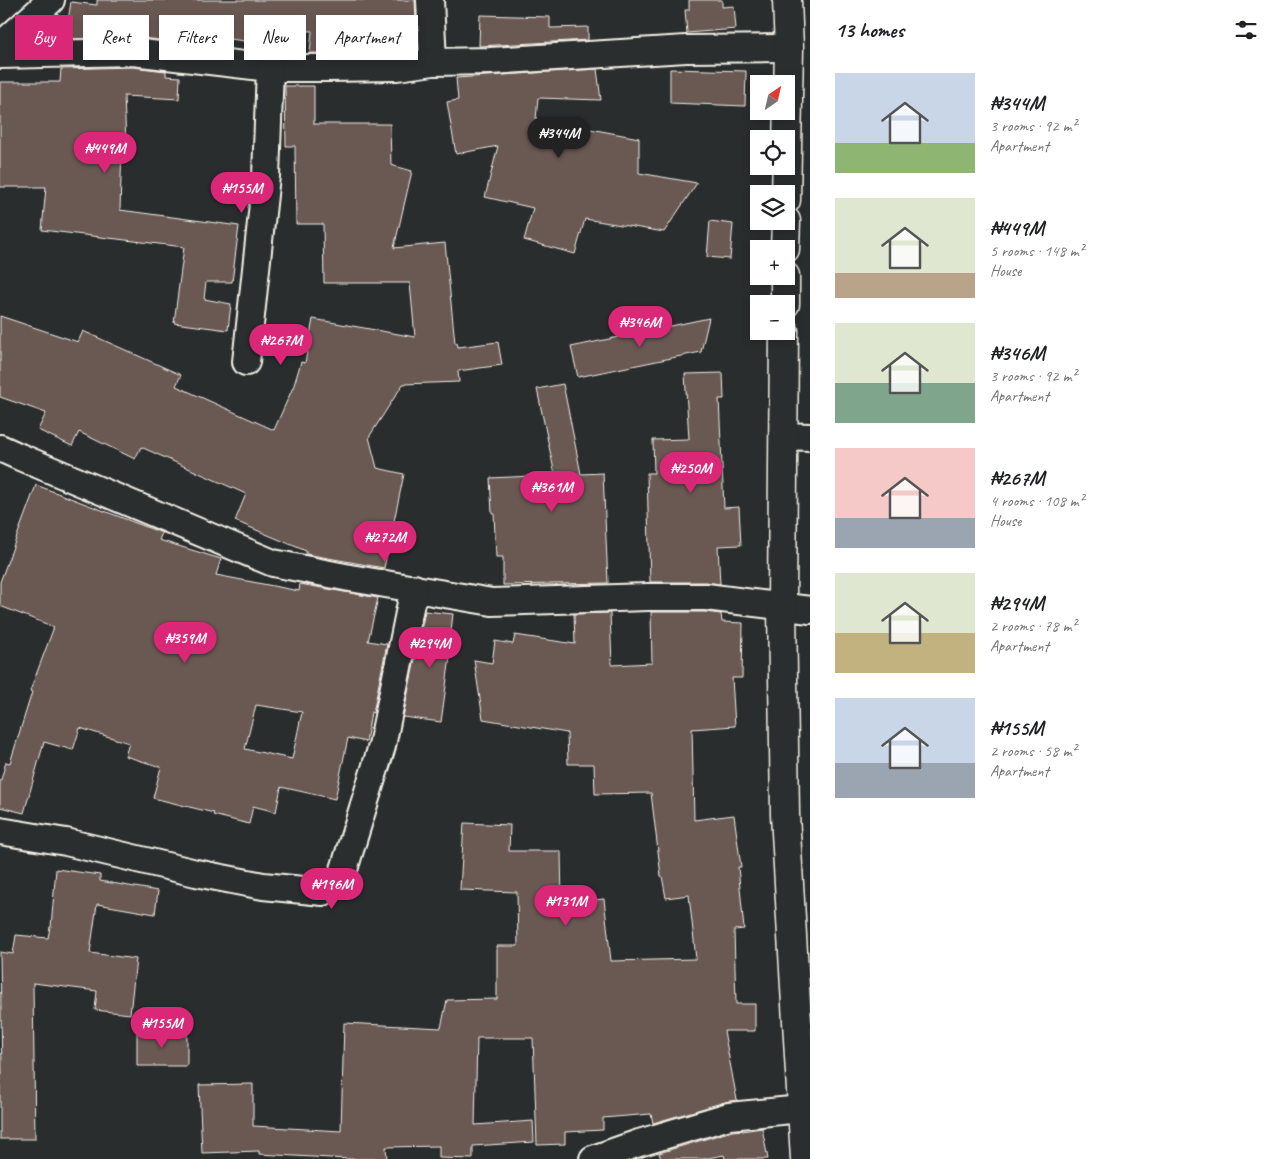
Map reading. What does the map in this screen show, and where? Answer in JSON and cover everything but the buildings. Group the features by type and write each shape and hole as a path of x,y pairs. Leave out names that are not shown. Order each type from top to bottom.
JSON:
{"main road":[{"path":"786,185 788,0"},
{"path":"784,340 782,606 785,815 803,1015 802,1109 805,1159"}],"street":[{"path":"0,46 51,0"},
{"path":"430,0 433,62"},
{"path":"0,55 133,52 270,68 397,67 433,62 490,61 686,50 789,48"},
{"path":"246,362 266,176 270,68"},
{"path":"783,436 810,437"},
{"path":"0,448 273,563 492,602 706,597 810,610"},
{"path":"0,831 66,842 196,873 263,886 322,892 342,876 382,746 414,588"},
{"path":"593,1159 729,1116 802,1109"}]}
